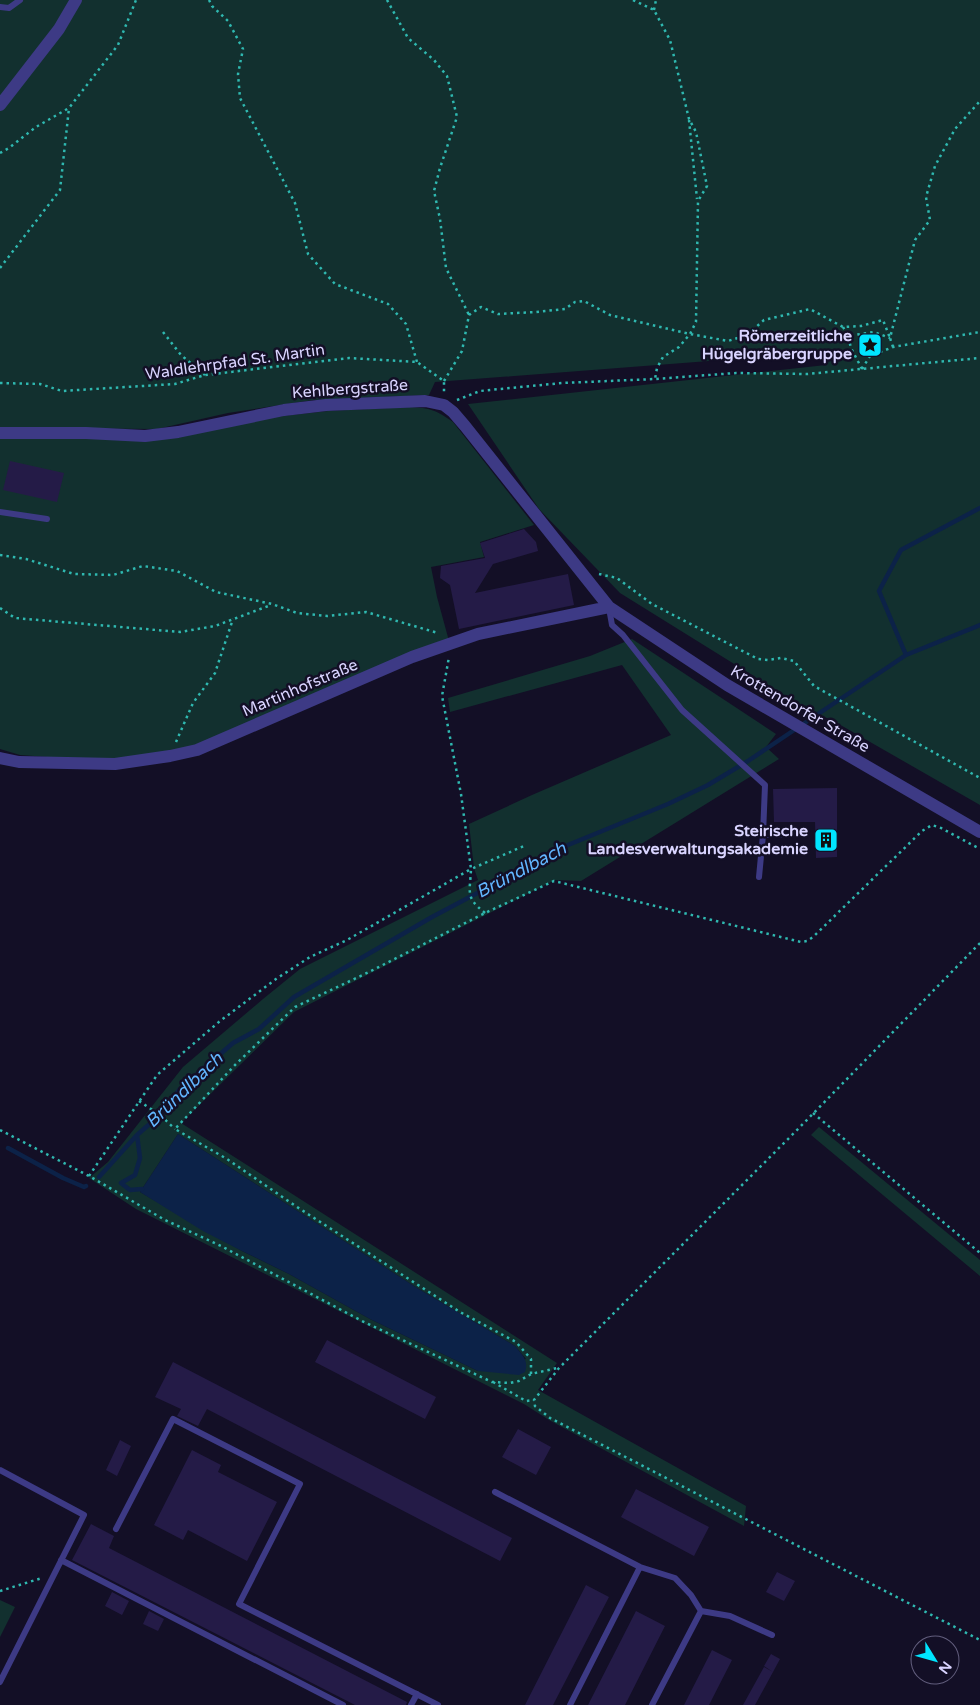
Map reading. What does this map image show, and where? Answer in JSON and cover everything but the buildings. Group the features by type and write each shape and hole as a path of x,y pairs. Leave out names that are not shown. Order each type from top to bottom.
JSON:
{"street":[{"path":"0,105 59,29 76,0"},
{"name":"Kehlbergstraße","path":"0,433 145,436 178,432 284,410 326,405 425,400 444,405"},
{"path":"444,405 465,426 608,607"},
{"name":"Martinhofstraße","path":"0,758 19,762 115,764 170,756 214,744 412,657 478,634 608,607"},
{"name":"Krottendorfer Straße","path":"608,607 727,685 980,832"}],"lane":[{"path":"0,7 9,8 20,0"},
{"path":"0,512 48,519"},
{"path":"608,607 612,625 682,710 765,784 759,877"},
{"path":"763,834 798,834"},
{"path":"116,1529 173,1420 300,1484 239,1604 438,1705"},
{"path":"0,1470 84,1514 0,1682"},
{"path":"495,1492 640,1568 675,1578 691,1595 701,1611 730,1616 772,1635"},
{"path":"61,1560 344,1705"},
{"path":"570,1705 640,1568"},
{"path":"652,1705 701,1611"},
{"path":"411,1705 417,1694"}],"path":[{"path":"0,152 10,148 36,127 69,108 118,45 136,0"},
{"path":"210,0 212,6 228,21 243,49 238,74 240,98 295,204 308,254 336,284 388,304 406,324 416,362 444,381"},
{"path":"387,0 408,38 434,60 448,76 457,116 434,191 440,219 446,268 469,315 462,350 444,381 444,405 480,391 571,383 736,373 807,374 980,358"},
{"path":"633,0 654,10 670,40 689,118 698,201 696,322 690,334 679,346 663,357 657,368 655,379"},
{"path":"654,10 656,0"},
{"path":"890,338 915,240 930,220 926,197 935,166 955,129 980,101"},
{"path":"0,268 60,190 69,108"},
{"path":"689,118 696,132 707,186 698,201"},
{"path":"469,315 481,307 498,314 565,310 574,302 584,301 610,314 690,334 728,341 747,335 764,320 810,309 843,327 861,326 884,320 893,348"},
{"path":"843,327 862,369"},
{"path":"163,332 181,355 206,375"},
{"path":"848,336 874,332 890,338"},
{"path":"862,369 870,356 893,348 980,332"},
{"name":"Waldlehrpfad St. Martin","path":"0,384 40,384 62,391 176,384 206,375 349,358 416,362"},
{"path":"0,555 26,559 74,574 113,575 143,566 177,571 216,592 272,604 297,613 327,616 366,612 440,634 449,644 442,696 461,794 471,869 469,897 485,913"},
{"path":"578,569 617,578 652,604 758,659 781,658 794,660 814,686 980,778"},
{"path":"0,608 15,618 180,632 215,626 272,604"},
{"path":"170,756 193,703 215,673 233,619"},
{"path":"175,1129 234,1065 295,1007 485,913 554,882 801,942 813,937 922,831 932,825 980,848"},
{"path":"89,1176 157,1075 220,1021 276,979 310,957 347,940 471,869 524,846"},
{"path":"0,1130 89,1176 165,1220 221,1246 362,1321 492,1382 526,1401 534,1400 558,1368 980,943"},
{"path":"139,1101 160,1115 175,1129 227,1159 297,1207 460,1312 516,1342 531,1360 530,1374"},
{"path":"813,1113 980,1253"},
{"path":"492,1382 510,1383 519,1381 530,1374 558,1368"},
{"path":"534,1400 535,1406 559,1422 980,1640"},
{"path":"0,1590 55,1574"}],"green space":[{"path":"0,0 980,0 980,805 837,723 802,706 620,593 539,509 468,404 826,365 812,353 435,382 429,395 313,400 228,413 157,429 0,428"},
{"path":"409,407 433,410 453,422 534,525 480,542 484,557 431,567 449,641 188,749 118,762 20,755 0,749 0,439 86,438 328,411"},
{"path":"632,639 776,734 766,747 779,759 581,881 555,880 294,1012 181,1123 557,1363 538,1390 746,1506 744,1526 549,1420 524,1404 136,1209 89,1178 108,1162 183,1067 300,969 478,880 474,868 469,824 671,735 622,665 450,712 448,698 590,656","holes":["178,1134 417,1288 515,1346 526,1359 478,1371 370,1319 289,1274 242,1251 140,1192"]},
{"path":"819,1127 980,1260 980,1276 811,1135"},
{"path":"0,1600 15,1607 0,1637"}],"water":[{"path":"178,1134 417,1288 515,1346 525,1361 525,1372 519,1375 478,1371 370,1319 289,1274 203,1231 140,1192"}],"waterway":[{"name":"Bründlbach","path":"99,1177 137,1135 160,1115 179,1090 233,1043 259,1029 294,997 432,917 568,845 668,804 708,785 748,761 906,655 879,591 901,550 980,508"},
{"path":"906,655 980,625"},
{"path":"137,1135 140,1158 135,1175 121,1183 130,1190 142,1189"},
{"name":"Bründlbach","path":"8,1148 63,1178 84,1187 86,1186"}],"place":[{"name":"Römerzeitliche Hügelgräbergruppe","path":"870,345"},
{"name":"Steirische Landesverwaltungsakademie","path":"826,840"}]}
